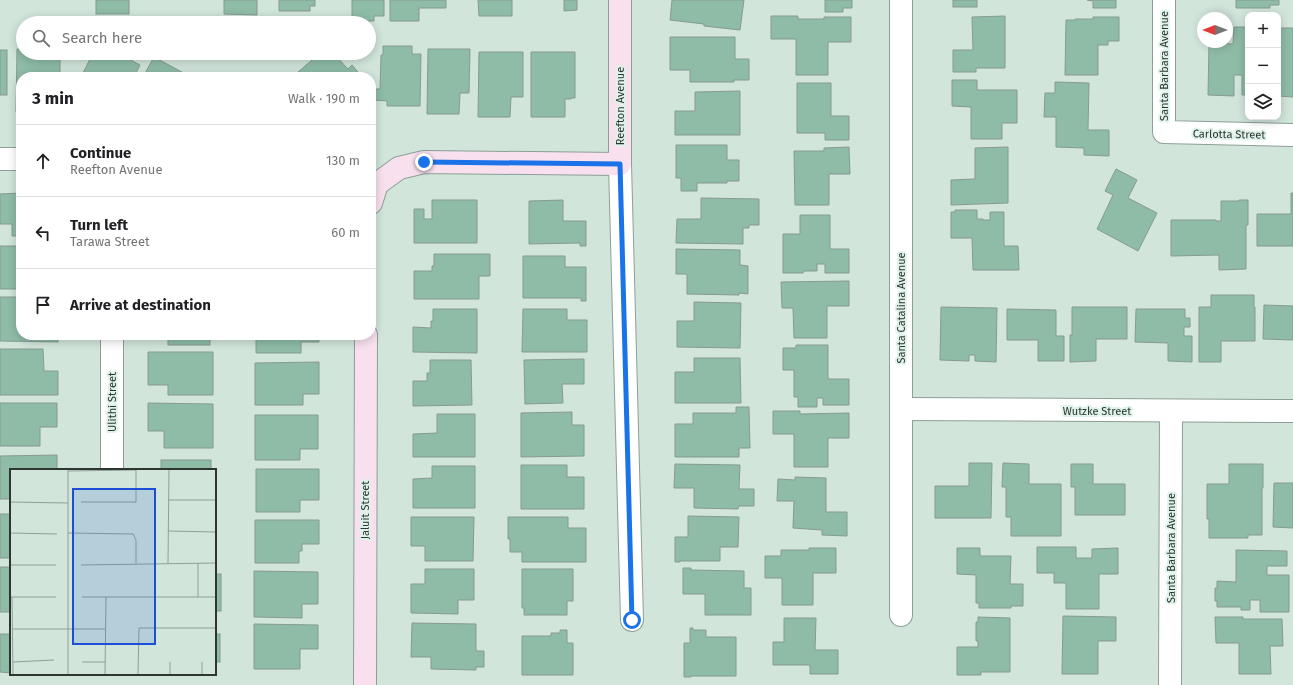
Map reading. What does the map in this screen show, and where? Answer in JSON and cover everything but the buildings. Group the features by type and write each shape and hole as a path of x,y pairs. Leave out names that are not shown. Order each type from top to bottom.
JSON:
{"street":[{"name":"Reefton Avenue","path":"620,0 620,164 632,620"},
{"name":"Santa Catalina Avenue","path":"901,0 901,615"},
{"name":"Santa Barbara Avenue","path":"1164,0 1164,132"},
{"name":"Carlotta Street","path":"1164,132 1293,135"},
{"path":"0,159 16,159"},
{"path":"376,191 398,168 424,162 620,164"},
{"name":"Ulithi Street","path":"112,340 112,469"},
{"name":"Jaluit Street","path":"364,685 366,340"},
{"name":"Wutzke Street","path":"901,409 1293,412"},
{"name":"Santa Barbara Avenue","path":"1170,685 1171,411"}],"route":[{"path":"424,162 620,164 632,620"}]}
